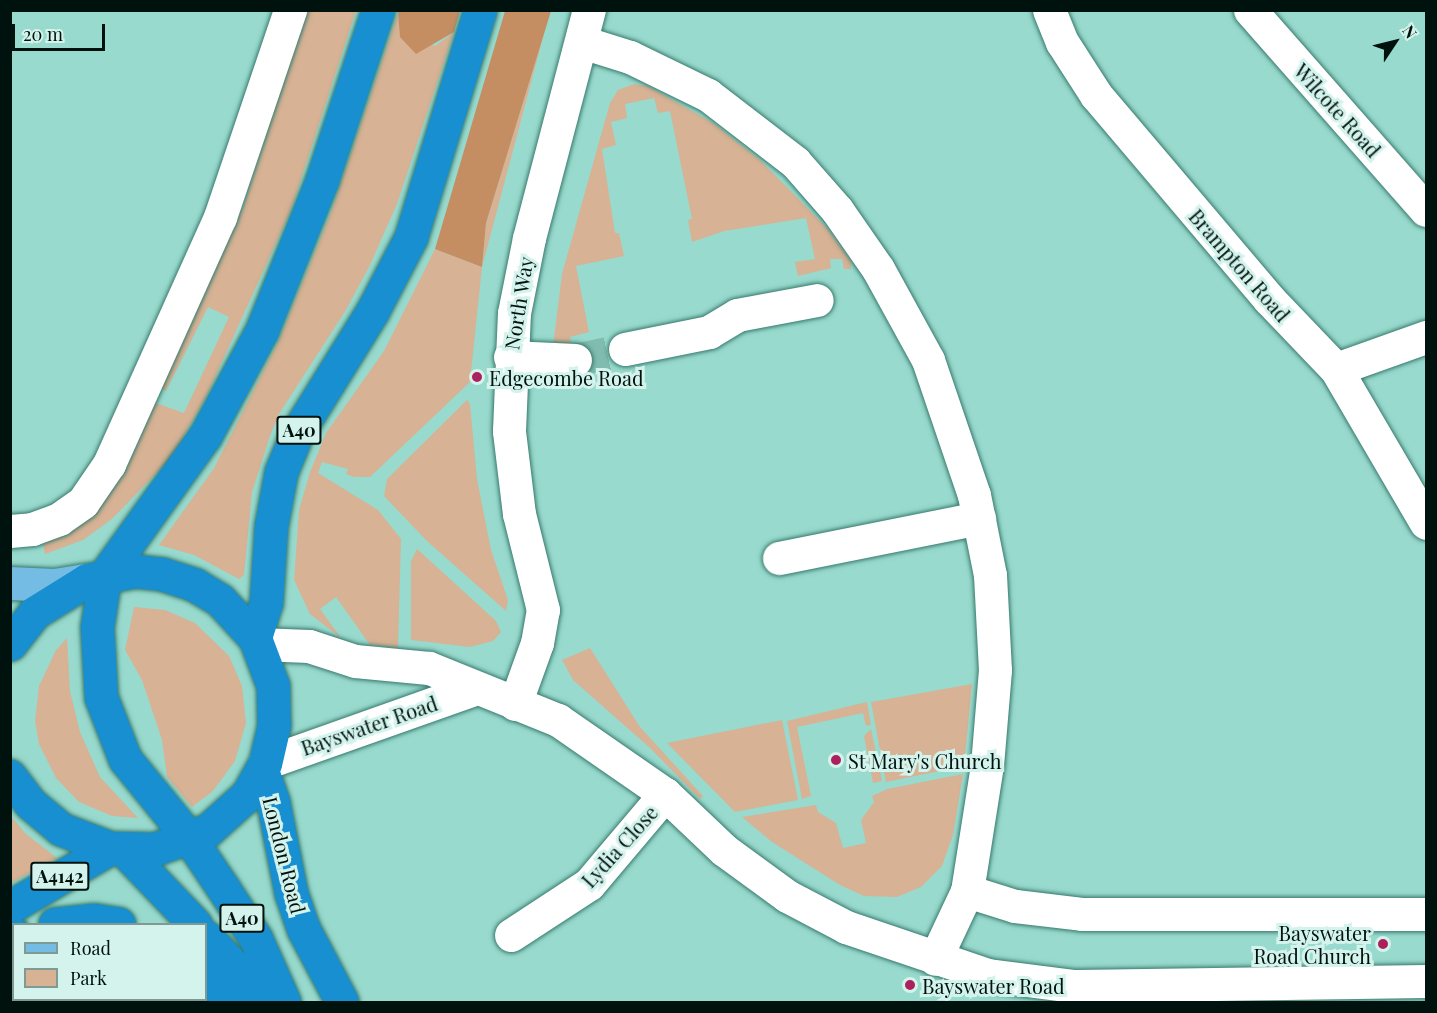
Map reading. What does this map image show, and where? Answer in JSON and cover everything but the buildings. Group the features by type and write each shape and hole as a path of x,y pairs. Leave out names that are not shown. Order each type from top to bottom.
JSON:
{"highway":[{"path":"190,840 125,759 104,706 97,667 96,577 205,436 262,330 322,180 378,10"},
{"name":"A40","path":"256,641 266,603 270,536 281,472 297,433 372,312 411,237 480,10"},
{"path":"10,644 34,613 96,577 135,571 162,574 195,585 238,616 256,641 273,686 274,725 264,766 247,795 222,820 190,840 155,849 117,849 61,829 30,802 10,776"},
{"name":"London Road","path":"264,766 291,893 304,930 342,1002"},
{"name":"A40","path":"190,840 256,939 284,1002"},
{"path":"117,849 194,923"},
{"name":"A4142","path":"10,907 117,849"},
{"path":"64,923 94,920 113,923"},
{"path":"207,940 223,983 250,1002"},
{"path":"223,983 268,1002"}],"main road":[{"path":"10,582 54,585 96,577"}],"street":[{"path":"10,531 32,529 59,519 83,502 109,464 220,217 290,10"},
{"name":"North Way","path":"515,704 537,643 543,610 515,489 509,431 510,357 521,271 589,10"},
{"name":"Brampton Road","path":"1049,10 1062,42 1096,95 1269,299 1336,369 1426,523"},
{"name":"Wilcote Road","path":"1250,10 1426,210"},
{"path":"582,42 630,57 708,95 776,145 816,184 873,262 913,328 947,409 979,518 990,575 995,673 987,765 967,891 935,959"},
{"path":"625,350 710,332 737,315 817,300"},
{"path":"1336,369 1426,337"},
{"path":"510,357 574,360"},
{"path":"778,558 979,518"},
{"name":"Bayswater Road","path":"256,641 309,646 355,661 429,668 588,737 665,794 724,850 787,896 846,927 935,959 1015,981 1074,986 1319,993 1426,981"},
{"name":"Bayswater Road","path":"264,766 474,689"},
{"name":"Lydia Close","path":"511,935 589,884 665,794"},
{"path":"967,891 1016,906 1082,914 1426,914"}],"green space":[{"path":"306,11 356,11 291,210 206,397 171,458 112,519 83,540 45,554 42,541 153,402 184,413 229,317 208,307 166,391 160,388 243,207"},
{"path":"398,13 401,37 435,46 454,32 397,204 370,265 346,310 279,414 270,436 252,492 244,575 239,579 194,555 159,545 214,468 279,340 331,212"},
{"path":"545,30 482,267 486,223"},
{"path":"634,84 648,86 713,123 760,160 827,228 851,261 851,269 844,269 842,259 830,259 831,268 798,276 795,262 815,259 806,218 724,231 692,242 688,220 692,219 670,111 658,113 654,98 625,104 627,118 611,122 616,145 602,149 615,233 619,233 624,256 576,266 589,332 570,337 572,348 553,346 562,274 610,103 618,90"},
{"path":"435,249 482,267 470,382 370,477 354,477 346,474 348,469 322,462 318,473 378,510 401,539 398,648 370,645 336,597 320,609 341,638 310,614 294,580 299,510 310,472 326,433 384,351"},
{"path":"467,400 470,404 477,479 491,550 508,600 506,611 427,541 384,496 387,479"},
{"path":"417,549 496,621 501,632 493,641 470,647 411,640 411,561"},
{"path":"134,607 165,610 195,623 229,656 242,686 246,723 235,761 213,791 192,807 167,777 162,740 142,680 125,650"},
{"path":"67,638 70,691 80,732 100,777 138,818 112,816 79,802 56,778 39,744 35,721 39,686 56,650"},
{"path":"590,648 640,727 703,796 700,799 649,747 573,680 562,660"},
{"path":"972,684 964,766 886,782 871,702"},
{"path":"867,702 871,725 866,726 863,713 797,727 811,796 802,799 787,721"},
{"path":"782,720 798,800 735,812 667,743"},
{"path":"871,729 882,781 873,783 864,736"},
{"path":"963,774 953,835 942,866 921,887 897,897 864,896 840,885 772,842 742,817 816,805 818,812 836,823 843,848 866,843 861,820 874,802 872,796 887,789"},
{"path":"10,815 25,833 57,858 11,883"}],"shaded area":[{"path":"460,10 454,32 416,54 400,37 398,11"},
{"path":"505,11 551,11 486,223 482,267 435,249"}],"tunnel":[{"path":"575,360 625,349"}],"place":[{"name":"Edgecombe Road","path":"477,377"},
{"name":"St Mary's Church","path":"836,760"},
{"name":"Bayswater Road Church","path":"1383,944"},
{"name":"Bayswater Road","path":"910,985"}]}
